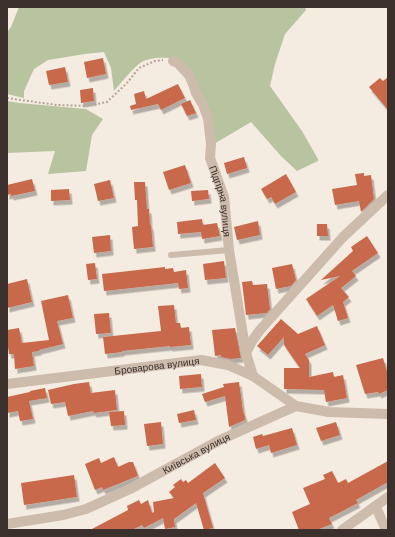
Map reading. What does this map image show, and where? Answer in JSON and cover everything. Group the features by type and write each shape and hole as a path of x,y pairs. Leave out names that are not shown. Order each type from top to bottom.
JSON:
{"street":[{"name":"Підгірна вулиця","path":"173,61 178,63 189,75 208,118 212,144 210,158 224,197 229,250 246,353 253,376"},
{"path":"246,353 252,341 271,317 343,237 388,195"},
{"name":"Броварова вулиця","path":"7,382 201,360 228,365 253,376 296,406"},
{"path":"296,406 329,412 388,414"},
{"name":"Київська вулиця","path":"7,524 57,516 86,509 130,489 220,440 296,406"},
{"path":"342,530 388,497"},
{"path":"376,507 386,530"}],"lane":[{"path":"171,256 229,250"}],"path":[{"path":"7,98 51,104 88,106 107,102 127,83 139,68 161,60 173,61"}],"green space":[{"path":"19,7 305,7 306,10 285,34 275,64 270,86 302,131 318,161 297,171 281,156 251,122 214,144 211,118 174,59 157,58 140,63 114,91 111,68 104,52 48,60 34,69 24,91 24,98 7,94 7,32 11,27"},
{"path":"7,101 86,109 103,119 92,135 86,171 48,174 55,151 7,153"}],"building":[{"path":"103,58 106,74 87,78 84,62"},
{"path":"65,67 68,82 49,85 46,71"},
{"path":"388,77 388,110 369,87 380,78 383,81"},
{"path":"178,84 185,98 161,110 158,104 131,110 130,106 136,104 134,94 144,91 146,99"},
{"path":"93,88 94,101 81,103 80,90"},
{"path":"190,100 196,113 187,116 181,104"},
{"path":"244,157 247,168 227,174 224,163"},
{"path":"185,165 191,183 169,190 163,172"},
{"path":"364,173 364,176 371,175 374,199 361,212 359,201 335,205 332,189 357,185 355,174"},
{"path":"286,174 296,192 275,204 271,197 267,199 261,189"},
{"path":"32,179 35,191 11,196 11,194 7,195 7,185"},
{"path":"110,180 114,198 98,201 94,184"},
{"path":"134,182 145,182 147,209 149,209 153,247 134,249 132,227 138,226 137,200 135,200"},
{"path":"69,189 70,200 51,201 51,190"},
{"path":"208,190 209,199 192,201 191,191"},
{"path":"202,219 203,225 217,223 220,236 202,239 201,232 178,234 177,222"},
{"path":"258,221 260,235 237,240 234,227"},
{"path":"317,224 327,224 328,236 317,236"},
{"path":"110,235 111,251 94,253 92,237"},
{"path":"367,236 378,253 352,271 356,276 341,288 349,297 343,302 348,318 338,321 333,305 317,316 306,299 340,276 321,280 353,251 351,247"},
{"path":"224,261 226,278 205,280 203,264"},
{"path":"95,263 97,279 88,280 86,264"},
{"path":"292,264 296,280 291,286 276,289 272,268"},
{"path":"165,267 165,269 173,268 174,272 186,270 188,288 179,289 178,283 104,291 102,274"},
{"path":"27,279 32,302 7,308 7,284"},
{"path":"252,281 253,285 267,284 270,309 267,313 246,315 242,282"},
{"path":"68,295 73,318 57,321 63,344 32,352 34,366 15,369 14,354 9,354 7,330 19,328 22,343 49,340 41,301"},
{"path":"174,305 176,323 180,323 181,328 189,327 191,345 122,351 105,354 103,337 161,331 158,306"},
{"path":"109,313 111,333 96,334 94,314"},
{"path":"281,319 298,334 317,326 325,345 305,354 309,360 309,377 333,372 334,377 343,375 347,398 326,402 324,390 284,389 284,368 300,368 284,345 284,337 268,355 257,346"},
{"path":"235,328 241,358 231,359 221,357 221,355 215,356 212,330"},
{"path":"383,358 388,375 388,390 379,394 378,392 365,394 356,365"},
{"path":"201,374 202,387 180,389 179,376"},
{"path":"89,382 91,393 115,390 117,410 94,413 93,411 68,416 65,402 51,404 48,390"},
{"path":"239,382 245,420 229,427 225,396 205,402 202,394 224,387 223,384"},
{"path":"45,388 47,398 29,401 33,419 20,421 18,411 7,413 7,397"},
{"path":"194,410 196,420 179,423 177,414"},
{"path":"124,411 125,425 111,426 109,412"},
{"path":"161,422 163,444 147,446 144,424"},
{"path":"336,422 340,435 321,441 316,428"},
{"path":"292,428 297,445 271,453 269,445 256,449 253,437 262,434 263,436"},
{"path":"114,457 118,467 129,462 133,462 138,476 103,490 102,487 95,490 85,464 99,458 101,463"},
{"path":"388,461 388,482 356,500 358,503 329,518 332,524 317,530 299,530 292,512 310,504 303,488 325,479 323,475 332,471 338,483 346,479 348,483"},
{"path":"215,463 225,478 203,493 213,528 204,530 196,503 174,519 175,527 165,529 163,518 144,528 142,525 132,530 90,530 128,510 127,506 139,500 141,504 148,500 152,513 154,512 153,502 174,498 169,492 175,487 173,485 181,479 183,482 186,480 188,483"},
{"path":"74,475 77,497 24,505 21,483"}]}
